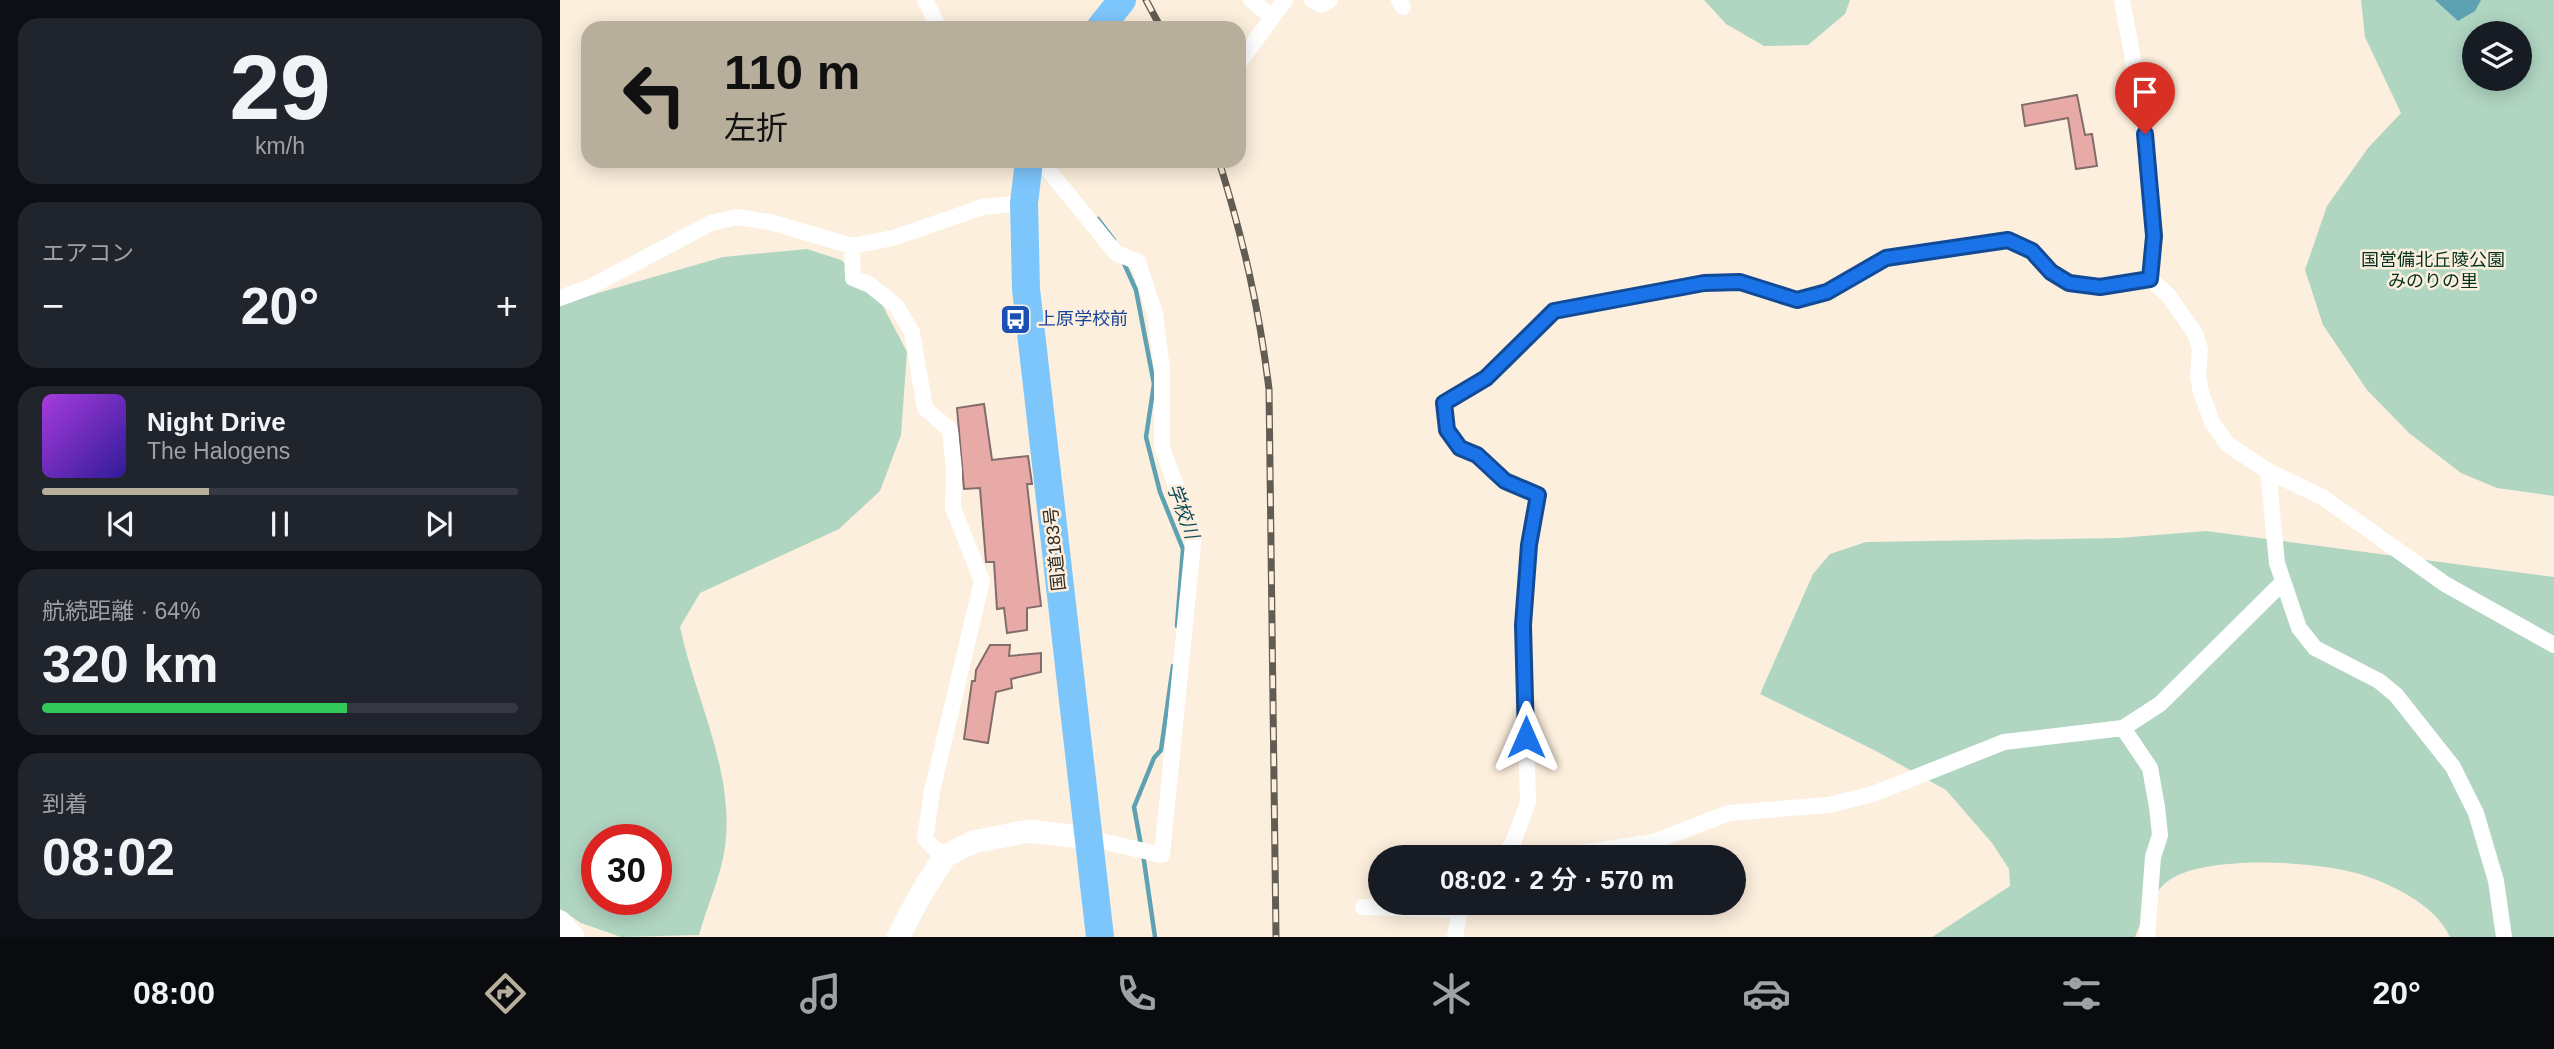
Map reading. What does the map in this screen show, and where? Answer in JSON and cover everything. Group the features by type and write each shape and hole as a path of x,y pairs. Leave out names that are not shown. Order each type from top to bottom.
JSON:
{"highway":[{"path":"1106,21 1122,0"},
{"name":"国道183号","path":"1028,168 1024,203 1026,289 1100,937"}],"street":[{"path":"925,0 936,21"},
{"path":"1251,0 1272,17"},
{"path":"1246,52 1285,0"},
{"path":"1312,0 1321,5 1330,0"},
{"path":"2122,0 2148,158 2154,236 2150,279"},
{"path":"898,937 944,858 973,842 1029,831 1088,838 1162,855 1194,534 1162,448 1162,369 1155,314 1138,262 1116,253 1047,168"},
{"path":"560,298 590,287 710,223 737,217 774,223 852,246 893,238 983,207 1024,203"},
{"path":"1512,845 1528,802 1523,625 1529,545 1538,495 1505,481 1477,455 1460,448 1447,430 1444,403 1486,378 1554,311 1704,283 1740,282 1797,300 1827,292 1886,258 2008,240 2032,251 2051,272 2069,283 2100,287 2150,279"},
{"path":"852,246 853,278 870,285 896,306 912,332 925,408 950,430 954,470 953,508 982,581 932,791 925,839 944,858"},
{"path":"2150,279 2176,304 2195,333 2200,349 2198,376 2201,393 2219,435 2241,455 2313,492 2382,537 2427,572 2554,645"},
{"path":"2268,471 2277,563 2299,628 2315,648 2379,681 2396,695 2453,767 2467,790 2479,824 2496,881 2504,937"},
{"path":"1634,845 1653,842 1729,813 1829,805 1873,794 2004,742 2123,728 2160,704 2283,582"},
{"path":"2123,728 2150,768 2157,807 2160,835 2153,857 2147,937"},
{"path":"1363,906 1368,906"},
{"path":"1455,937 1462,915"},
{"path":"560,922 573,937"}],"green space":[{"path":"1704,0 1850,0 1845,14 1808,45 1764,46 1726,24"},
{"name":"国営備北丘陵公園 みのりの里","path":"2361,0 2554,0 2554,496 2497,488 2461,473 2409,433 2367,390 2323,325 2305,270 2327,206 2368,148 2401,113 2365,37"},
{"path":"807,249 841,260 874,289 907,352 901,435 880,491 839,529 700,593 680,627 719,763 727,819 723,858 699,935 621,937 581,923 560,909 560,304 723,257"},
{"path":"2206,531 2554,577 2554,937 2450,937 2434,914 2423,905 2383,883 2356,873 2314,865 2262,862 2210,866 2188,871 2171,879 2154,897 2135,937 1932,937 2010,886 2009,869 1992,843 1946,790 1876,751 1760,694 1813,574 1830,554 1866,542 2119,538"}],"water":[{"path":"2435,0 2481,0 2475,11 2458,21"}],"building":[{"path":"2077,95 2085,135 2092,134 2097,166 2076,169 2068,118 2025,126 2022,105"},
{"path":"984,404 992,460 1028,456 1032,484 1027,484 1041,606 1027,608 1027,630 1007,633 1004,608 997,609 994,562 986,562 980,488 964,489 957,408"},
{"path":"990,645 1010,645 1009,656 1041,653 1041,672 1011,679 1012,688 996,692 988,743 964,739 972,681 975,681 976,670"}],"waterway":[{"name":"学校川","path":"1098,219 1114,240"},
{"name":"学校川","path":"1123,261 1136,290 1154,384 1146,437 1160,492 1183,549 1177,626"},
{"name":"学校川","path":"1141,845 1134,807 1154,758 1161,750 1173,666"},
{"name":"学校川","path":"1143,854 1155,937"}],"railway":[{"path":"1146,0 1157,21"},
{"path":"1221,168 1249,274 1269,389 1276,937"}],"place":[{"name":"上原学校前","path":"1015,319"}],"route":[{"path":"1526,737 1527,692 1523,625 1529,545 1538,495 1505,481 1477,455 1460,448 1447,430 1444,403 1486,378 1554,311 1704,283 1740,282 1797,300 1827,292 1886,258 2008,240 2032,251 2051,272 2069,283 2100,287 2150,279 2154,236 2145,134"}]}
